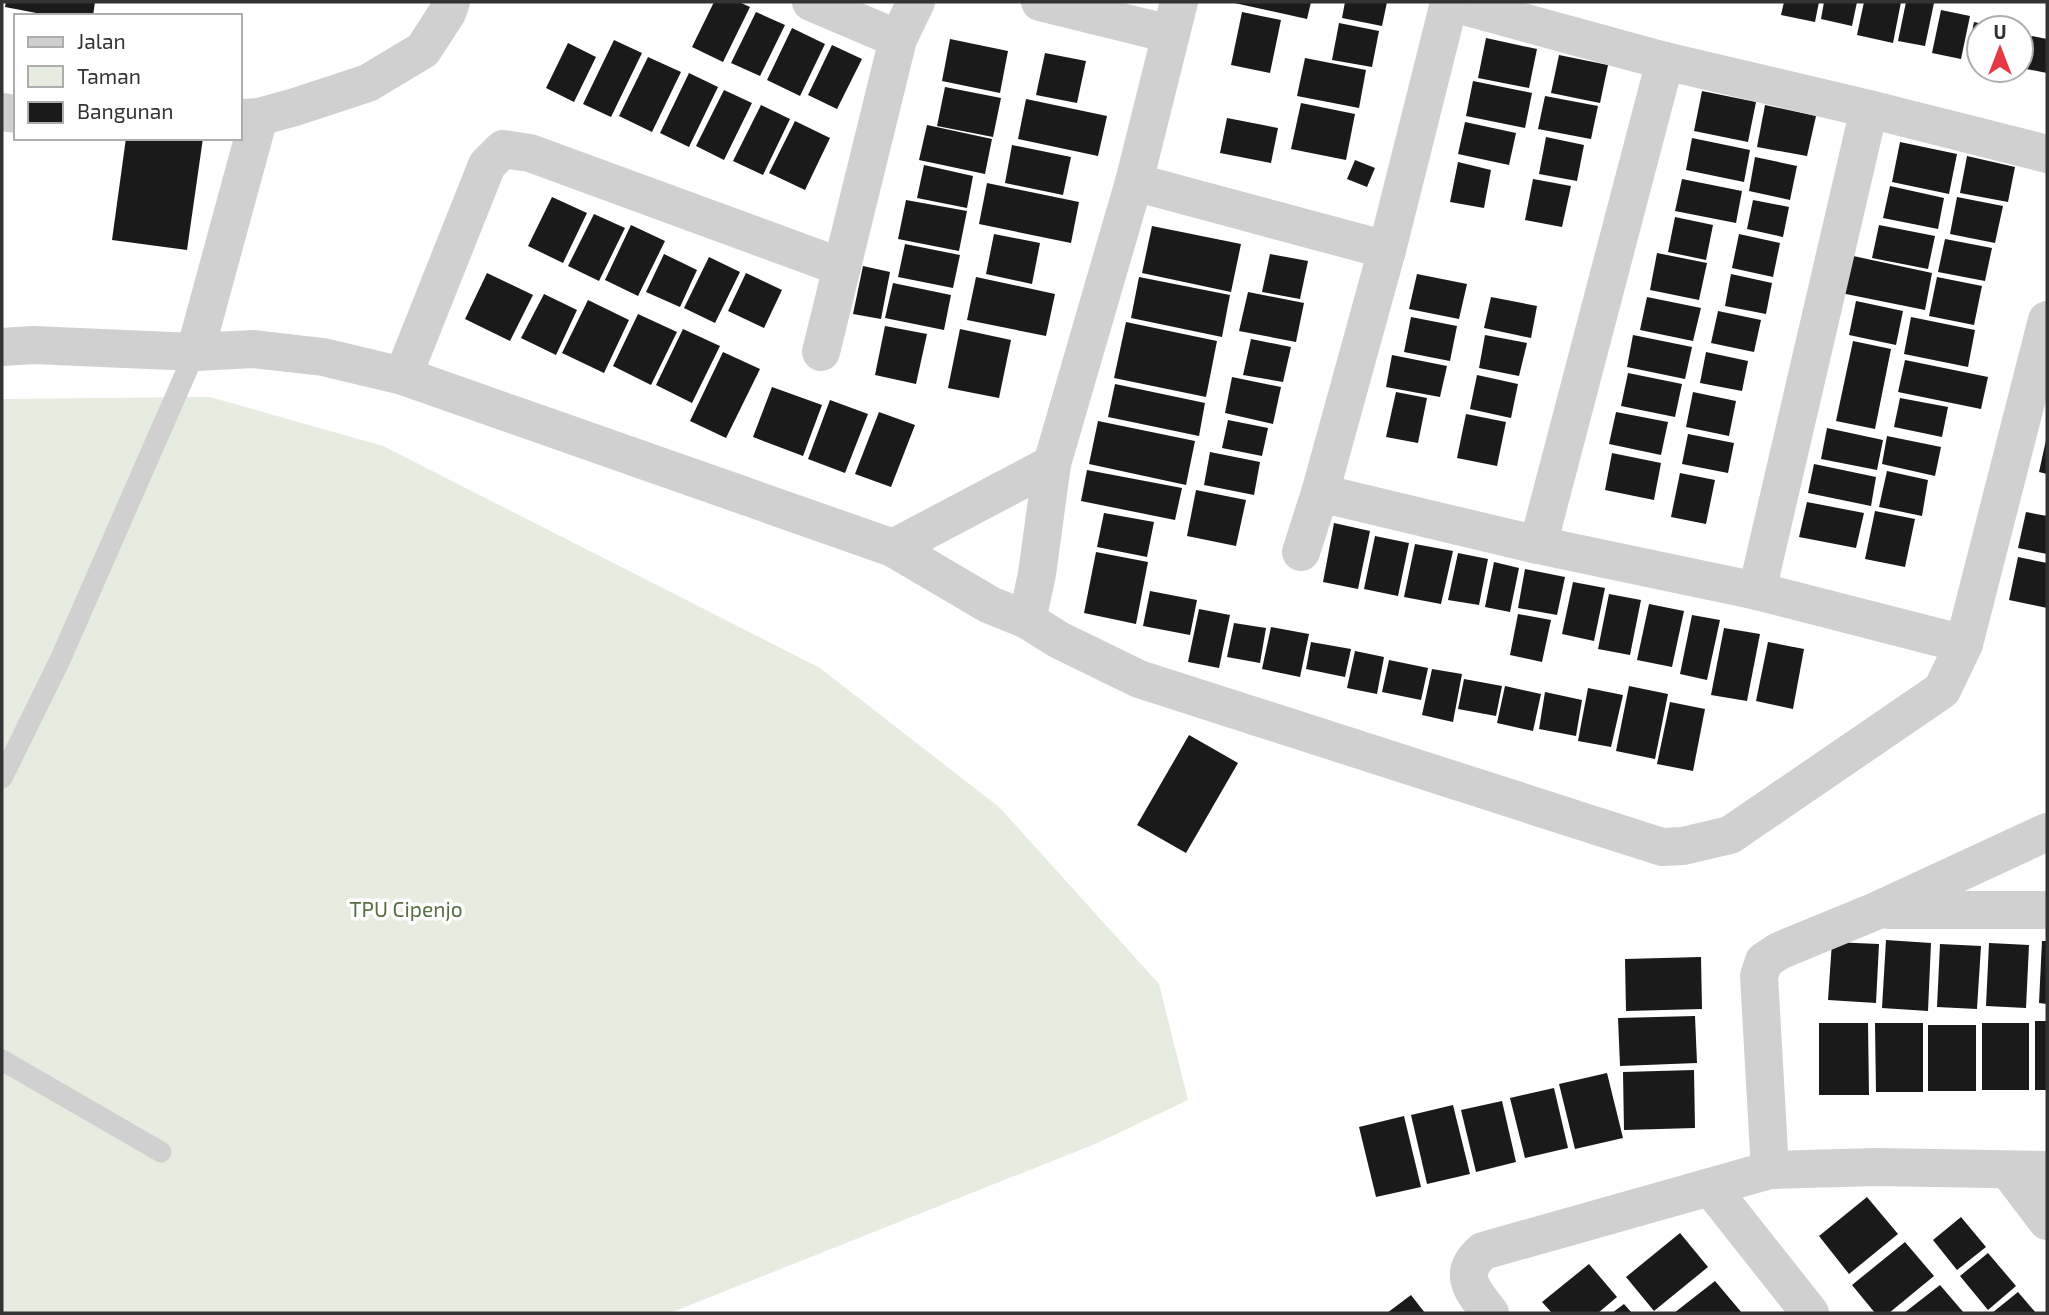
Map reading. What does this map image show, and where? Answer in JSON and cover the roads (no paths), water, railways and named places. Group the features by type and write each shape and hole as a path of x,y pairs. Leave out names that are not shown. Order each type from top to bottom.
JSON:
{"street":[{"path":"195,352 250,117 295,107 368,83 424,50 451,2"},
{"path":"811,2 898,39"},
{"path":"821,352 898,39 916,2"},
{"path":"1027,620 1037,574 1052,464 1134,183 1175,18 1040,2"},
{"path":"1301,552 1320,493 1387,250 1449,2 1665,61 2047,154"},
{"path":"1538,545 1665,61"},
{"path":"1757,591 1869,109"},
{"path":"403,376 487,165 503,149 530,153 842,267"},
{"path":"1134,183 1387,250"},
{"path":"2,347 33,345 195,352 254,349 323,357 403,376 894,548 990,605 1027,620 1059,640 1139,679 1662,847 1684,846 1730,835 1942,690 1964,644 2047,320"},
{"path":"894,548 1052,464"},
{"path":"1320,493 1538,545 1757,591 1964,644"},
{"path":"1770,1170 1759,976 1764,961 1779,951 1877,911 2047,832"},
{"path":"1877,911 2047,910"},
{"path":"1490,1313 1473,1291 1468,1276 1474,1259 1483,1251 1770,1170 1877,1167 2047,1170"},
{"path":"2009,1171 2047,1221"},
{"path":"1711,1188 1810,1313"}],"lane":[{"path":"2,778 60,660 195,352"},
{"path":"2,1060 161,1152"}],"park label":[{"name":"TPU Cipenjo","path":"406,910"}]}
